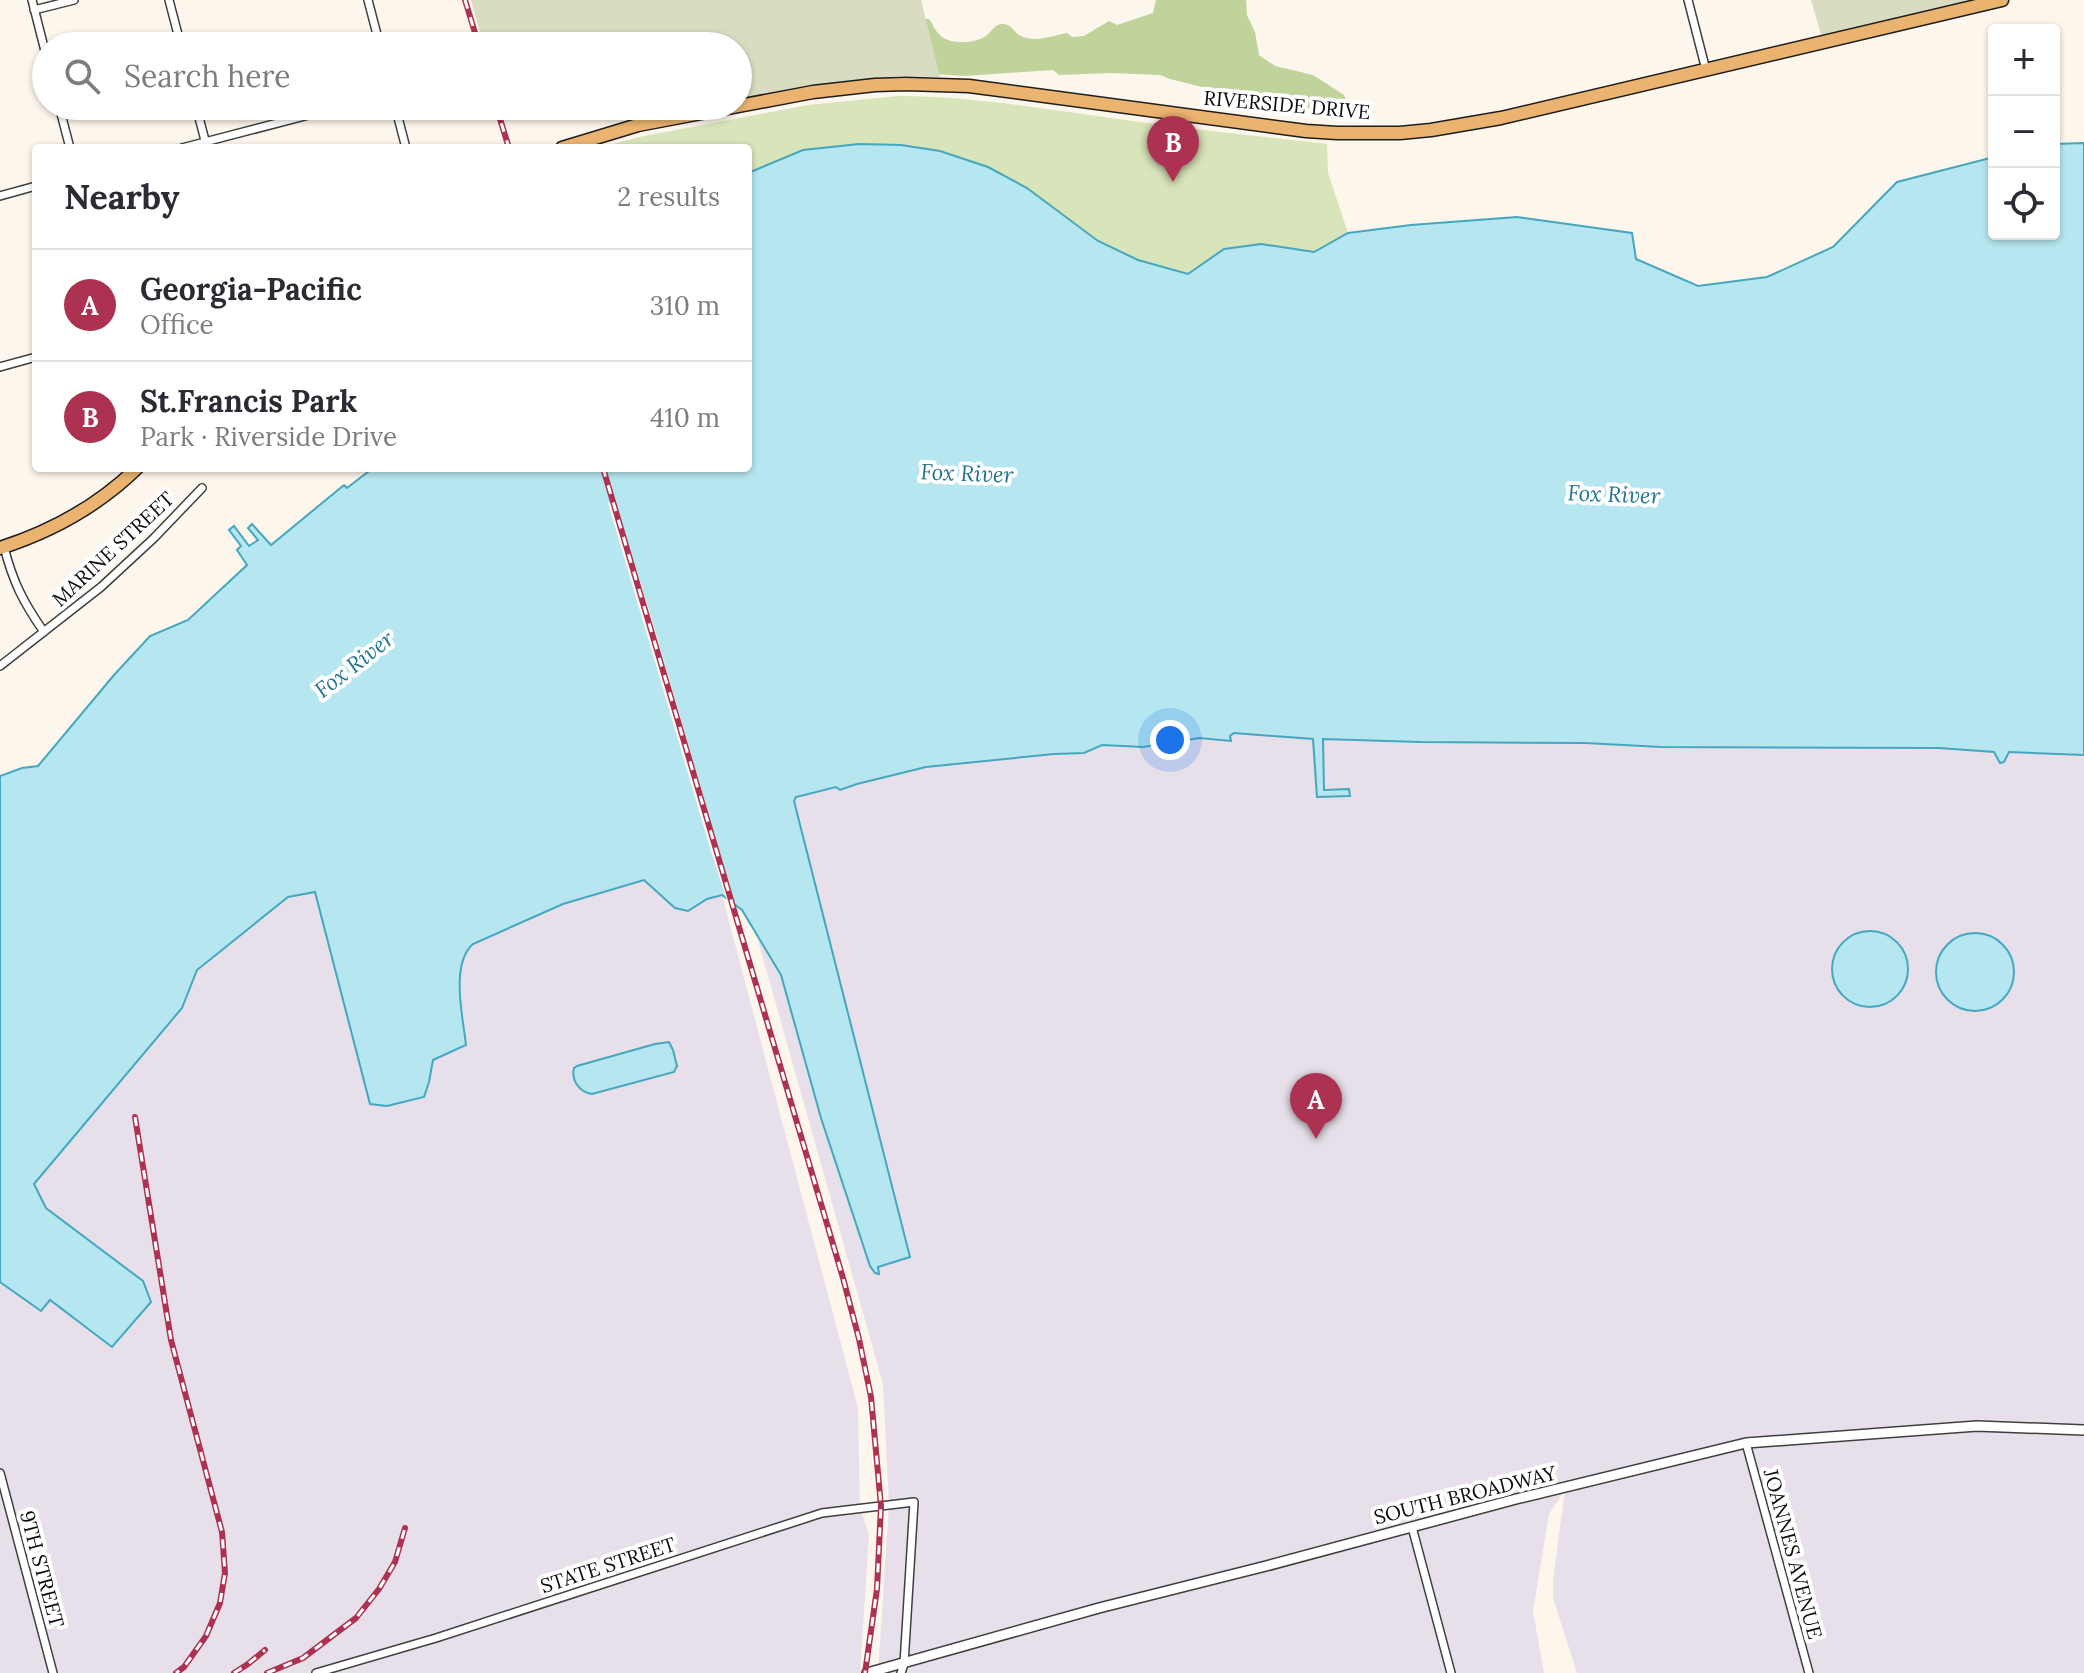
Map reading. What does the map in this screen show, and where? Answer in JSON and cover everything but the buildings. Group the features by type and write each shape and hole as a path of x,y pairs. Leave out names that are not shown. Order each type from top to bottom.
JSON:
{"main road":[{"name":"RIVERSIDE DRIVE","path":"752,104 875,85 969,86 1306,131 1369,134 1431,130 1472,124 2002,0"},
{"name":"RIVERSIDE DRIVE","path":"575,144 665,120"},
{"path":"2,548 80,512 132,472"}],"street":[{"path":"32,0 40,32"},
{"path":"34,10 74,0"},
{"path":"169,0 177,32"},
{"path":"368,0 376,32"},
{"path":"1688,0 1706,70"},
{"path":"63,120 69,144"},
{"path":"200,120 207,144"},
{"path":"210,144 294,120"},
{"path":"399,120 405,144"},
{"path":"0,196 32,187"},
{"path":"0,367 32,358"},
{"name":"MARINE STREET","path":"0,666 101,587 202,488"},
{"name":"MARINE STREET","path":"2,548 18,592 44,632"},
{"name":"SOUTH BROADWAY","path":"867,1673 902,1668 1099,1608 1516,1499 1746,1443 1977,1426 2084,1430"},
{"name":"JOANNES AVENUE","path":"1746,1443 1809,1673"},
{"name":"9TH STREET","path":"0,1473 53,1673"},
{"name":"STATE STREET","path":"316,1673 436,1638 822,1513 914,1502 902,1668"},
{"path":"1412,1527 1451,1673"}],"shaded area":[{"path":"1233,733 1420,742 1939,748 1995,752 2004,762 2009,752 2084,755 2084,1673 1577,1673 1553,1598 1565,1490 1549,1514 1533,1611 1544,1673 878,1673 889,1505 883,1384 755,930 781,975 821,1118 877,1268 910,1257 794,801 796,797 836,787 840,790 925,767 1084,753 1102,745 1143,747 1199,738 1231,740"},
{"path":"644,880 675,908 688,911 707,899 722,895 858,1408 860,1508 869,1535 860,1673 0,1673 0,1282 41,1310 50,1300 111,1346 143,1281 46,1208 34,1184 182,1008 197,970 288,897 315,891 370,1104 429,1082 433,1060 466,1045 459,972 465,951 473,944 563,904"}],"green space":[{"path":"471,0 921,0 940,77 898,76 847,81 752,98 752,32 480,32"},
{"path":"1156,0 1246,0 1247,15 1255,32 1259,55 1275,66 1313,75 1344,95 1347,111 1339,114 1315,111 1230,94 1160,75 1059,75 1053,70 964,76 921,73 921,19 929,19 940,35 956,42 982,38 1002,24 1020,36 1034,39 1067,33 1072,37 1084,36 1109,21 1117,25 1153,13"},
{"path":"1811,0 2002,0 1823,42"},
{"path":"898,96 981,101 1327,144 1328,173 1348,233 1314,252 1261,244 1224,249 1188,274 1138,260 1098,241 1027,188 988,167 901,145 859,144 803,150 752,171 752,144 614,144 729,120 752,120 752,116 808,105"}],"water":[{"name":"Fox River","path":"2084,143 2084,755 2009,752 2004,762 2000,763 1994,752 1939,748 1661,747 1323,739 1324,790 1349,789 1350,796 1317,797 1313,739 1234,733 1230,736 1231,741 1199,738 1143,747 1102,745 1084,753 926,767 840,790 836,787 796,797 794,801 910,1257 878,1267 879,1274 870,1266 821,1118 781,975 742,910 722,895 707,899 688,911 675,908 644,880 563,904 473,944 466,953 460,977 466,1045 433,1060 424,1097 387,1106 370,1104 315,892 288,897 197,970 182,1008 34,1184 46,1208 143,1281 151,1302 112,1347 50,1300 41,1311 0,1282 0,776 38,766 150,636 188,620 247,565 237,550 241,546 229,530 234,526 249,546 258,540 248,528 252,524 271,545 344,485 347,488 368,472 752,472 752,171 803,150 859,144 901,145 940,151 988,167 1027,188 1098,241 1138,260 1188,274 1224,249 1261,244 1314,252 1348,233 1517,217 1632,233 1636,259 1698,286 1767,277 1833,247 1897,182 1988,159 1988,240 2060,240 2060,144"},
{"path":"1870,931 1885,934 1897,942 1905,954 1908,969 1905,984 1897,996 1885,1004 1870,1007 1855,1004 1843,996 1835,984 1832,969 1835,954 1843,942 1855,934"},
{"path":"1975,933 1990,936 2002,945 2011,957 2014,972 2011,987 2002,999 1990,1008 1975,1011 1960,1008 1948,999 1939,987 1936,972 1939,957 1948,945 1960,936"},
{"path":"669,1042 677,1066 674,1072 592,1094 583,1091 575,1081 573,1072 577,1066"}],"pier":[{"path":"615,501 737,911 728,904 710,848 608,503"}],"railway":[{"path":"465,0 475,32"},
{"path":"500,120 508,144"},
{"path":"604,472 859,1339 871,1397 881,1506 877,1589 865,1673"},
{"path":"135,1117 171,1340 222,1532 225,1573 220,1603 206,1636 184,1667 176,1673"},
{"path":"267,1673 303,1658 356,1618 395,1562 405,1528"},
{"path":"234,1673 265,1650"}],"place":[{"name":"St.Francis Park","path":"1173,182"},
{"name":"Georgia-Pacific","path":"1316,1139"}]}
